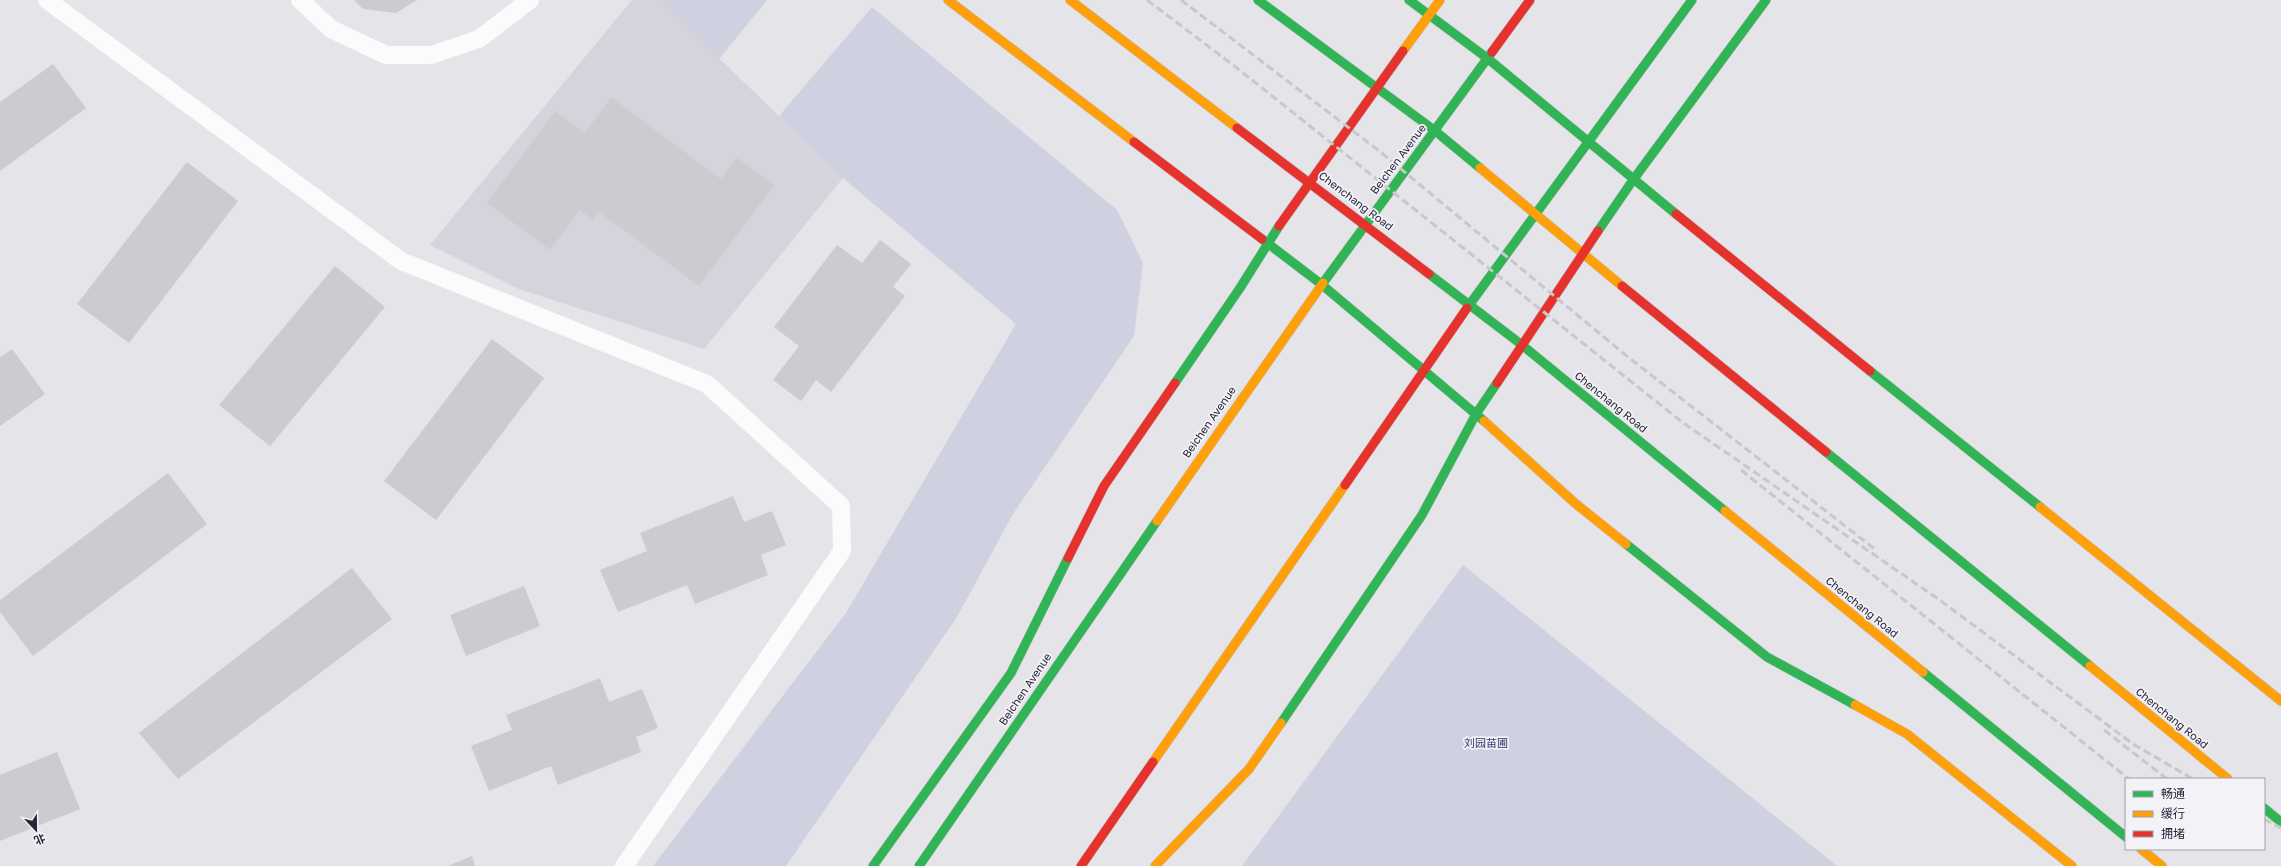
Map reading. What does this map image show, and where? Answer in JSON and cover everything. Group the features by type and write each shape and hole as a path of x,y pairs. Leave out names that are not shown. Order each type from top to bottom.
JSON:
{"main road":[{"path":"948,0 1321,284 1476,414 1576,504 1767,656 1907,734 2072,866"},
{"name":"Chenchang Road","path":"1070,0 1365,223 1522,345 2125,836"},
{"name":"Chenchang Road","path":"1258,0 1434,130 1584,255 2227,778"},
{"path":"1409,0 1487,58 1633,180 2281,701"},
{"path":"873,866 1011,673 1104,486 1269,244 1281,222 1378,89 1440,0"},
{"name":"Beichen Avenue","path":"918,866 1199,457 1321,284 1530,0"},
{"path":"1081,866 1470,304 1692,0"},
{"path":"1155,866 1249,769 1422,515 1476,414 1522,345 1584,255 1633,180 1766,0"},
{"path":"2265,809 2281,822"},
{"path":"2142,850 2162,866"}],"lane":[{"path":"47,0 401,261 707,384 841,506 842,551 624,866"},
{"path":"300,0 331,29 386,56 431,55 479,39 530,0"}],"shaded area":[{"path":"632,0 659,0 843,178 704,349 519,289 430,245"}],"green space":[{"path":"659,0 767,0 719,59"},
{"path":"872,7 1117,210 1143,263 1134,336 1013,514 957,617 786,866 653,866 846,613 1016,324 843,178 779,116"},
{"name":"刘园苗圃","path":"1463,565 1837,866 1242,866"}],"building":[{"path":"354,0 417,0 396,13 363,9"},
{"path":"53,64 86,108 0,171 0,102"},
{"path":"611,97 721,179 737,158 774,185 699,286 599,212 592,220 580,210 550,250 487,203 555,111 585,133"},
{"path":"187,162 238,201 129,343 77,304"},
{"path":"880,240 911,264 893,287 905,296 831,392 816,380 801,401 773,380 799,346 774,327 837,245 862,263"},
{"path":"335,266 385,307 270,446 219,405"},
{"path":"492,339 544,378 436,520 384,481"},
{"path":"12,349 45,394 0,426 0,357"},
{"path":"168,473 207,524 33,656 0,612 0,600"},
{"path":"733,496 744,522 772,511 786,545 761,555 768,575 695,604 687,585 618,612 600,570 647,551 640,533"},
{"path":"352,568 392,619 178,779 139,733"},
{"path":"524,586 540,626 466,656 450,615"},
{"path":"600,678 609,702 642,689 658,728 636,737 641,752 558,785 551,766 489,791 471,746 512,730 506,715"},
{"path":"57,752 80,809 0,841 0,775"},
{"path":"472,856 475,866 448,866"}],"railway":[{"path":"1147,0 1237,68 1682,422 1941,601 2133,744 2191,778"},
{"path":"1181,0 1378,150 1628,357 1876,550"},
{"path":"1741,470 2128,778"},
{"path":"2104,730 2166,778"},
{"path":"2265,820 2281,828"}],"traffic: fast":[{"path":"1258,0 1434,130 1480,168"},
{"path":"1409,0 1487,58 1676,214"},
{"path":"1467,308 1692,0"},
{"path":"1598,231 1633,180 1766,0"},
{"path":"1323,283 1492,52"},
{"path":"1175,383 1240,288 1279,226"},
{"path":"1262,239 1321,284 1484,421"},
{"path":"1429,274 1522,345 1725,511"},
{"path":"1870,371 2040,507"},
{"path":"1281,723 1422,515 1476,414 1497,383"},
{"path":"1826,452 2090,666"},
{"path":"919,866 1157,521"},
{"path":"1626,544 1767,657 1855,705"},
{"path":"873,866 1011,673 1068,558"},
{"path":"1923,672 2125,836"},
{"path":"2265,809 2281,822"}],"traffic: slow":[{"path":"948,0 1134,142"},
{"path":"1070,0 1237,128"},
{"path":"1403,51 1440,0"},
{"path":"1480,168 1622,286"},
{"path":"1157,521 1323,283"},
{"path":"1484,421 1576,504 1626,544"},
{"path":"1153,762 1345,485"},
{"path":"2040,507 2281,701"},
{"path":"1725,511 1923,672"},
{"path":"2090,666 2227,778"},
{"path":"1855,705 1907,734 2072,866"},
{"path":"1155,866 1249,769 1281,723"},
{"path":"2142,850 2162,866"}],"traffic: jam":[{"path":"1492,52 1530,0"},
{"path":"1279,226 1403,51"},
{"path":"1237,128 1429,274"},
{"path":"1134,142 1262,239"},
{"path":"1676,214 1870,371"},
{"path":"1497,383 1598,231"},
{"path":"1622,286 1826,452"},
{"path":"1345,485 1467,308"},
{"path":"1068,558 1104,486 1175,383"},
{"path":"1081,866 1153,762"}]}
